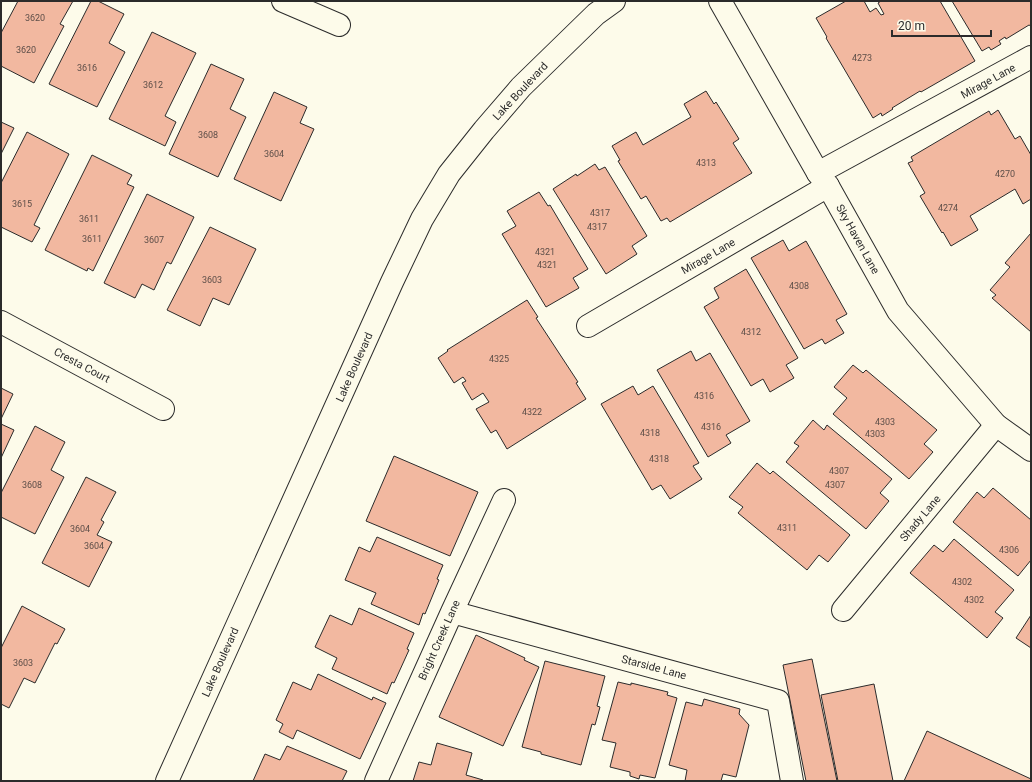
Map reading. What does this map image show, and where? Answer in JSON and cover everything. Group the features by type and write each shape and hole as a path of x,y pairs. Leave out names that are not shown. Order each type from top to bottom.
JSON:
{"street":[{"path":"283,1 340,25"},
{"name":"Lake Boulevard","path":"167,781 422,219 450,174 484,130 521,87 596,14 614,1"},
{"name":"Sky Haven Lane","path":"720,1 898,311 996,426 1031,450"},
{"name":"Mirage Lane","path":"588,326 823,180 1031,57"},
{"name":"Cresta Court","path":"1,322 163,409"},
{"name":"Shady Lane","path":"843,610 996,426"},
{"name":"Bright Creek Lane","path":"376,781 504,500"},
{"name":"Starside Lane","path":"452,612 778,701 792,781"}],"building":[{"path":"18,1 73,1 60,24 64,26 34,83 1,66 1,33"},
{"path":"91,1 98,1 124,14 109,43 125,52 97,107 49,84"},
{"path":"846,1 864,1 870,12 876,8 881,15 884,14 878,3 881,1 940,1 975,61 921,92 920,91 882,116 881,113 873,118 826,38 827,37 816,18"},
{"path":"952,1 1031,1 1031,26 1029,25 1006,39 1005,37 999,41 1001,44 991,50 989,47 982,51"},
{"path":"152,32 196,53 165,116 176,122 165,146 109,119"},
{"path":"211,64 244,79 230,109 246,117 218,177 169,154"},
{"path":"706,91 714,104 716,102 739,139 733,143 752,173 670,222 667,218 661,221 646,196 641,199 618,161 620,160 612,146 636,132 643,145 691,117 684,104"},
{"path":"274,92 307,107 300,123 314,129 281,201 234,179"},
{"path":"998,110 1015,139 1020,136 1031,155 1031,199 1023,204 1015,189 970,216 978,230 951,246 920,196 925,193 908,163 913,161 911,157 989,111 991,115"},
{"path":"1,122 14,128 1,154"},
{"path":"27,132 69,154 34,225 40,228 32,242 1,227 1,183"},
{"path":"92,155 132,175 127,184 134,187 93,271 88,268 87,271 45,250"},
{"path":"595,164 599,170 605,167 647,236 632,246 637,254 606,274 553,189"},
{"path":"539,192 548,206 550,205 588,269 573,278 579,288 546,307 502,234 516,226 507,211"},
{"path":"147,194 194,217 171,264 167,262 154,290 142,284 135,298 104,283"},
{"path":"210,227 256,249 229,305 213,298 200,326 167,310"},
{"path":"1031,233 1031,332 992,298 996,295 990,290 1010,267 1005,263"},
{"path":"783,240 789,251 806,241 847,314 836,320 844,333 825,344 822,339 804,349 751,258"},
{"path":"746,269 798,358 786,365 794,378 770,392 763,379 751,386 704,307 719,298 714,288"},
{"path":"527,300 538,317 536,318 578,382 576,383 586,399 507,449 496,430 491,433 476,409 489,402 483,393 472,400 462,383 466,381 463,377 454,383 438,358 448,351 447,350"},
{"path":"691,351 696,361 710,353 750,421 726,435 731,443 708,457 657,370"},
{"path":"853,365 863,373 866,370 937,430 924,444 933,452 909,479 833,414 847,398 834,387"},
{"path":"633,386 638,395 653,386 699,463 693,466 702,479 670,499 661,485 652,490 601,404"},
{"path":"1,388 13,394 1,419"},
{"path":"813,420 824,430 827,425 892,479 880,493 889,501 866,529 786,462 799,446 794,443"},
{"path":"1,424 14,430 1,458"},
{"path":"35,426 65,442 51,470 64,477 35,534 1,517 1,493"},
{"path":"394,456 478,492 450,556 366,521"},
{"path":"757,463 770,474 773,471 850,535 828,562 819,555 807,570 738,513 743,507 729,497"},
{"path":"86,477 116,492 101,520 104,522 97,535 112,542 89,587 42,563"},
{"path":"993,488 1031,520 1031,560 1018,576 953,522 977,492 984,498"},
{"path":"377,537 443,565 437,579 439,580 425,614 423,613 419,625 371,604 376,593 345,580 359,547 370,552"},
{"path":"954,539 1014,590 995,612 1003,618 987,638 910,573 934,545 943,552"},
{"path":"22,606 65,629 57,644 55,643 35,683 24,678 9,708 1,704 1,648"},
{"path":"359,608 414,633 407,649 409,650 394,683 392,682 387,694 332,669 337,658 315,647 330,615 352,625"},
{"path":"1031,615 1031,648 1016,638"},
{"path":"476,635 525,658 524,660 539,667 503,746 439,717"},
{"path":"812,659 837,781 806,781 783,665"},
{"path":"545,661 605,676 597,706 600,707 595,725 592,724 581,765 522,747"},
{"path":"318,674 372,700 373,697 386,703 360,759 297,730 293,739 279,732 283,724 276,720 293,682 311,690"},
{"path":"618,682 631,685 631,683 668,692 667,695 677,698 655,778 640,775 639,779 630,776 630,772 610,767 616,743 602,740"},
{"path":"874,684 893,781 838,781 821,695"},
{"path":"704,699 740,709 739,714 749,725 736,777 723,774 721,781 685,781 687,770 669,765 686,702 702,706"},
{"path":"927,731 1031,779 1031,781 904,781"},
{"path":"437,743 472,753 466,775 483,781 413,781 419,762 431,765"},
{"path":"287,746 347,771 342,781 253,781 265,754 280,760"}]}
